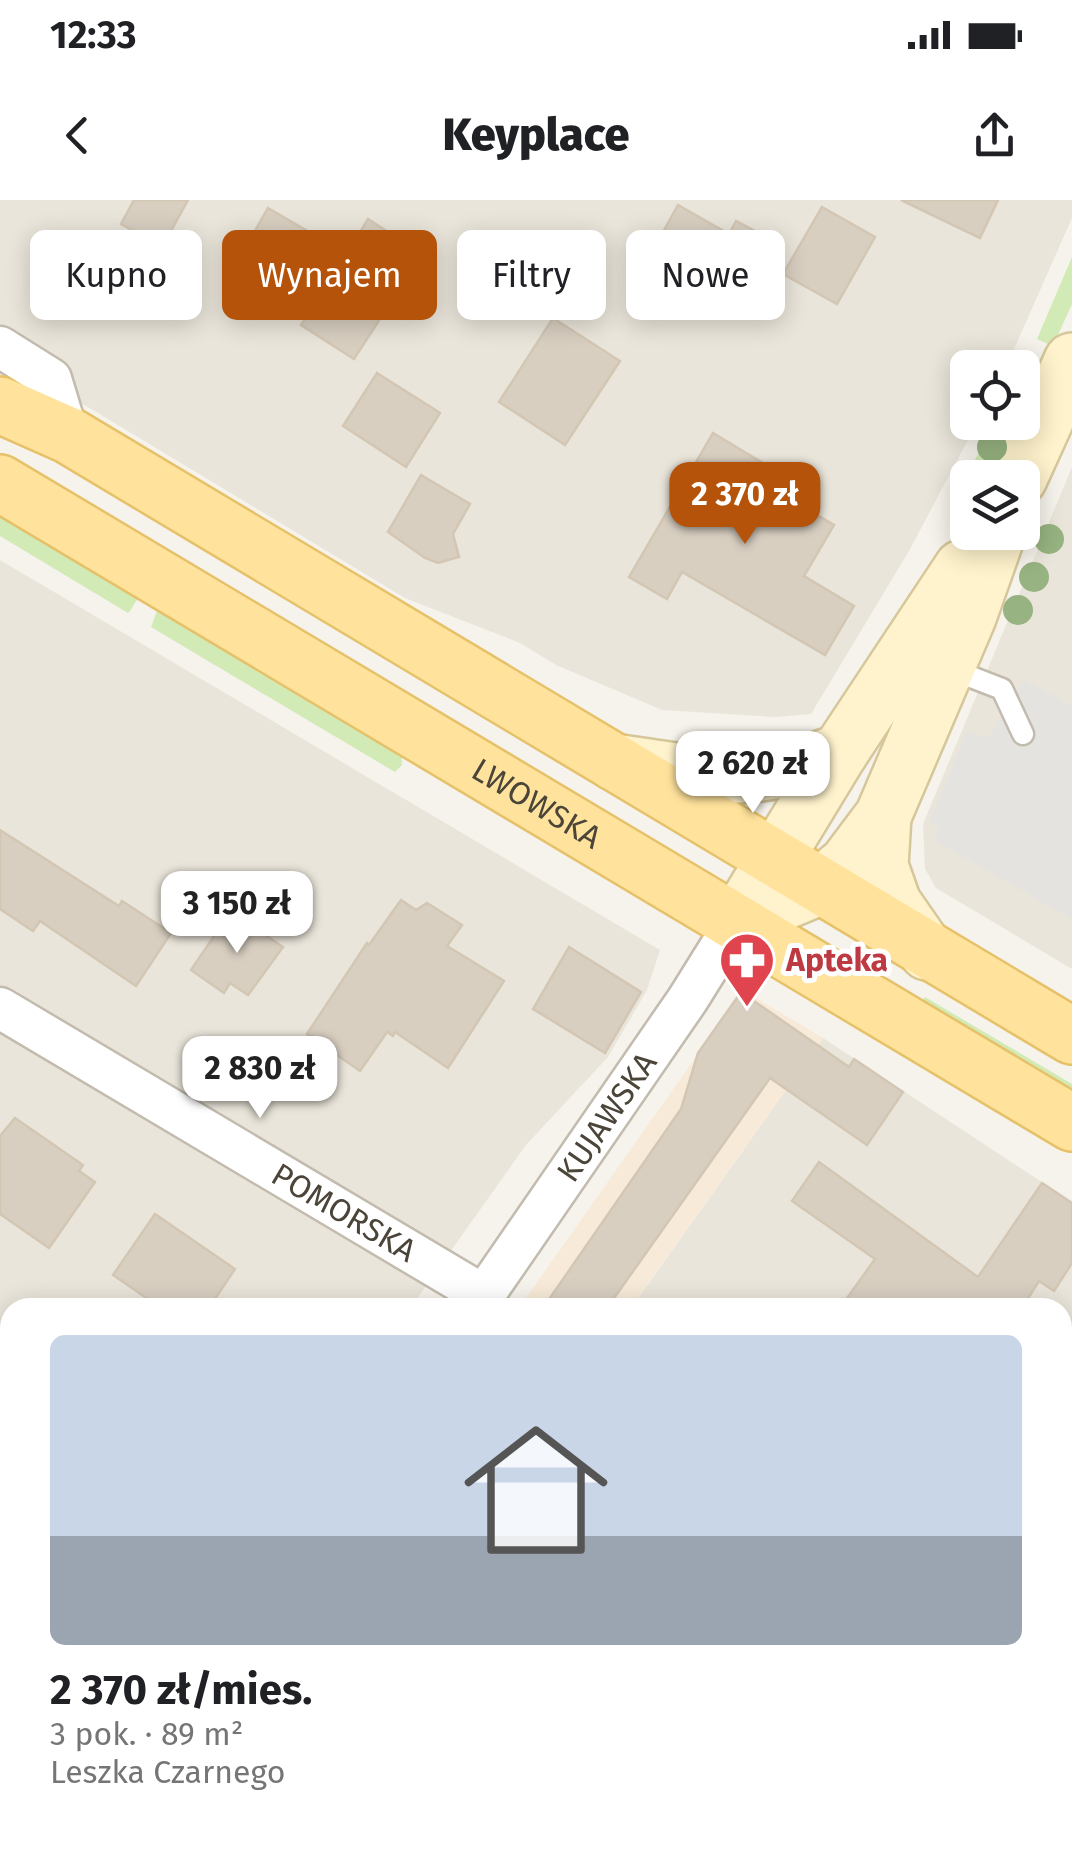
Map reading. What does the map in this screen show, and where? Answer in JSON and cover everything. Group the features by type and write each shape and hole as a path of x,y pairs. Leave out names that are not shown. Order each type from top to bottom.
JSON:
{"main road":[{"path":"0,406 68,435 1072,1036"},
{"name":"LWOWSKA","path":"0,483 1072,1123"}],"street":[{"path":"0,346 51,380 68,435"},
{"path":"1027,460 1072,361"},
{"path":"797,874 840,752 974,550"},
{"path":"736,922 797,874 847,864 883,816 947,668 991,550"},
{"path":"614,762 722,777 798,769 840,752"},
{"path":"883,816 880,866 893,903 927,952"},
{"name":"KUJAWSKA","path":"481,1298 688,999 736,922"},
{"name":"POMORSKA","path":"0,1008 474,1298"}],"lane":[{"path":"947,668 1002,688 1023,734"}],"shaded area":[{"path":"0,200 1072,200 1072,218 1014,350 950,350 950,440 968,440 957,460 950,460 950,474 909,551 811,714 775,717 662,710 556,665 520,643 405,598 0,358"},
{"path":"1072,467 1072,969 936,888 925,869 923,824"},
{"path":"0,560 660,950 647,990 608,1057 526,1145 417,1298 0,1298"},
{"path":"1024,679 1072,706 1072,919 934,840 940,828 929,822 967,731 989,738"},
{"path":"743,990 823,1038 637,1298 526,1298"},
{"path":"823,1038 1072,1202 1072,1298 638,1298"}],"green space":[{"path":"1072,257 1072,304 1053,346 1037,339"},
{"path":"985,440 1005,440 993,460 975,460"},
{"path":"0,509 141,593 130,611 0,536"},
{"path":"157,611 401,749 402,765 395,772 151,627"},
{"path":"925,997 1072,1084 1072,1095 920,1006"}],"building":[{"path":"134,200 188,200 171,230 132,230 121,224"},
{"path":"901,200 998,200 980,238"},
{"path":"678,205 722,230 664,230"},
{"path":"822,207 875,237 837,304 785,275"},
{"path":"268,208 306,230 255,230"},
{"path":"368,219 385,230 361,230"},
{"path":"736,221 753,230 731,230"},
{"path":"304,320 379,320 354,359 301,325"},
{"path":"552,320 620,361 565,445 499,402"},
{"path":"377,373 440,413 406,467 343,426"},
{"path":"713,433 768,466 759,481 834,525 804,576 854,606 825,655 682,572 667,599 629,577"},
{"path":"421,475 470,504 453,534 459,557 438,563 388,532"},
{"path":"0,830 119,906 122,901 171,933 136,986 40,921 33,931 0,909"},
{"path":"401,900 416,910 427,903 462,925 447,946 504,981 448,1068 395,1032 393,1036 387,1032 360,1071 307,1034 367,943"},
{"path":"231,911 283,947 248,995 230,983 224,993 191,970"},
{"path":"569,947 641,992 605,1053 533,1009"},
{"path":"741,992 849,1067 854,1059 903,1092 867,1145 770,1078 614,1298 550,1298 681,1109 698,1053"},
{"path":"15,1118 83,1165 79,1171 95,1182 49,1248 0,1214 0,1136"},
{"path":"819,1162 978,1277 1042,1183 1072,1203 1072,1263 1054,1291 1039,1281 1028,1298 847,1298 875,1259 792,1201"},
{"path":"155,1214 235,1269 216,1298 146,1298 113,1275"}],"place":[{"name":"Apteka","path":"747,1009"}]}
